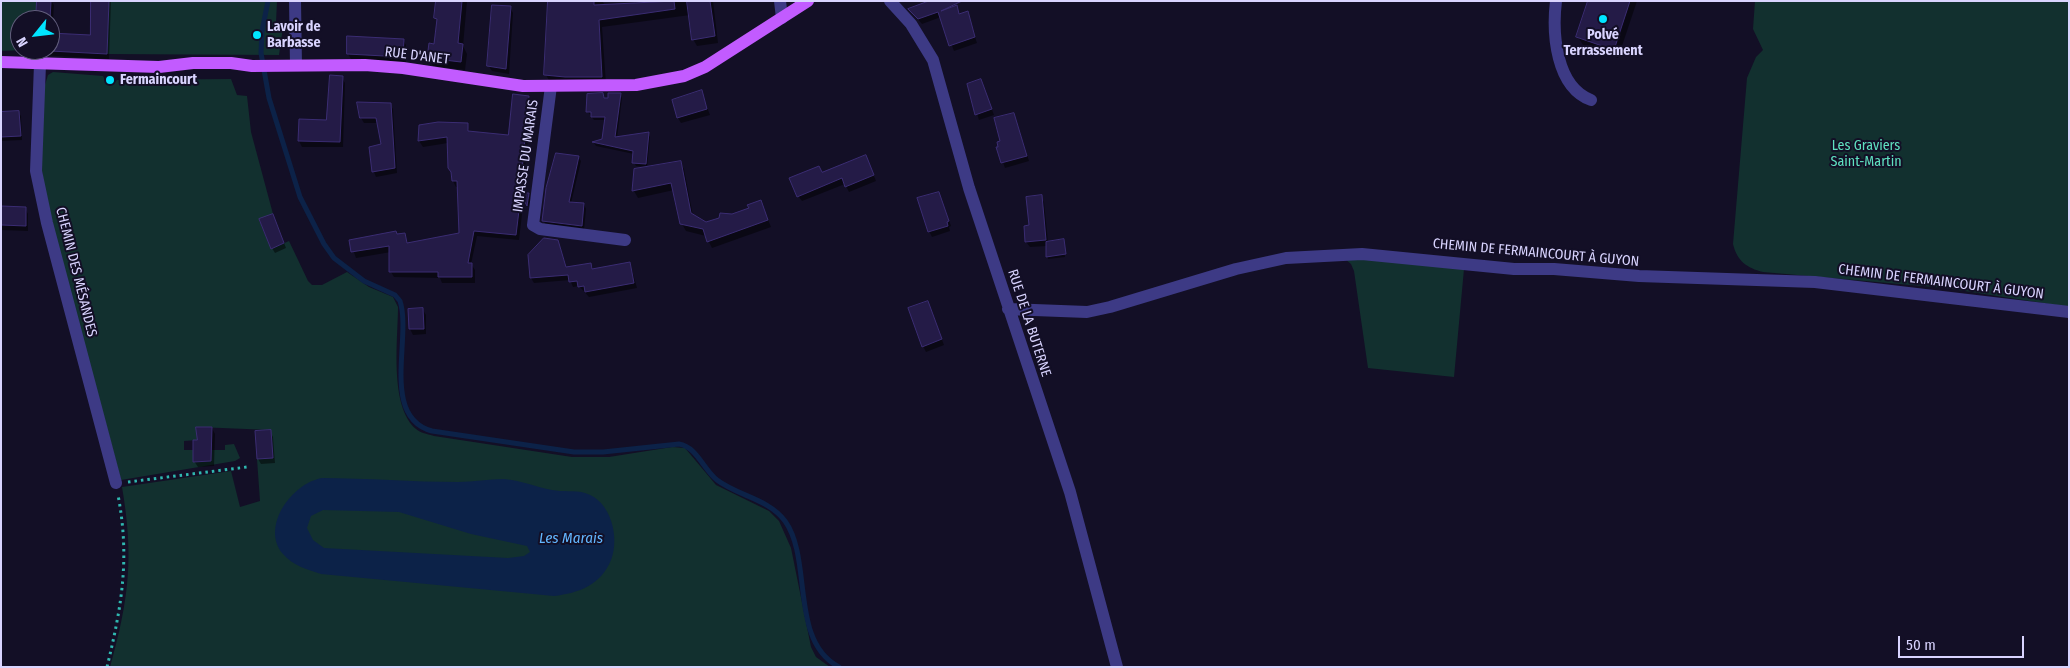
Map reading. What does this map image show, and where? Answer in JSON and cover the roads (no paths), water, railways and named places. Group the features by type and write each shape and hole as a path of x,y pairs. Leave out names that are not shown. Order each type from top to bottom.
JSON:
{"main road":[{"name":"RUE D'ANET","path":"1,62 165,67 193,63 230,63 252,66 384,66 523,86 636,85 684,76 718,60 808,1"}],"street":[{"path":"295,1 296,65"},
{"path":"780,1 782,18"},
{"name":"RUE DE LA BUTERNE","path":"890,1 911,24 933,60 969,188 1070,492 1117,667"},
{"path":"1556,1 1556,44 1565,76 1572,88 1581,96 1591,100"},
{"name":"CHEMIN DES MÉSANDES","path":"40,64 36,171 47,223 116,483"},
{"name":"IMPASSE DU MARAIS","path":"551,86 533,225 540,230 625,240"},
{"name":"CHEMIN DE FERMAINCOURT À GUYON","path":"1008,309 1065,313 1088,312 1110,308 1236,269 1286,258 1362,254 1514,269 1554,269 1639,276 1815,282 2069,312"}],"water":[{"name":"Les Marais","path":"322,478 458,482 504,479 552,490 581,492 594,497 607,511 614,531 614,551 607,569 595,582 572,593 554,596 321,574 300,567 287,558 277,543 275,531 277,519 290,497 300,488","holes":["323,510 399,512 471,534 527,546 530,552 524,556 508,558 324,548 313,540 307,528 311,516"]}],"waterway":[{"path":"268,1 262,31 261,53 269,98 300,197 324,244 334,258 364,281 395,295 400,301 403,316 402,393 407,410 416,423 432,431 574,452 603,452 679,444 691,449 717,480 771,508 785,521 793,537 798,557 807,620 813,639 823,655 839,667"}],"place":[{"name":"Polvé Terrassement","path":"1603,19"},
{"name":"Lavoir de Barbasse","path":"257,35"},
{"name":"Fermaincourt","path":"110,80"}],"park label":[{"name":"Les Graviers Saint-Martin","path":"1866,154"}]}
